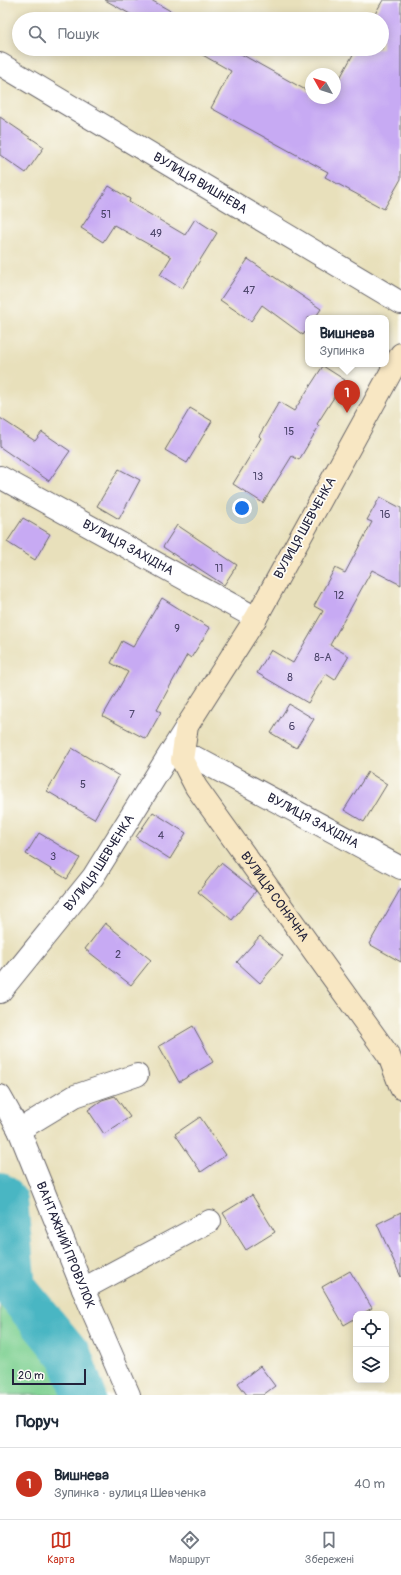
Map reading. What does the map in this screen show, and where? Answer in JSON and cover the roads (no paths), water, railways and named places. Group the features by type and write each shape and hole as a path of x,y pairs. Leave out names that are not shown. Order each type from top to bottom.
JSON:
{"street":[{"name":"ВУЛИЦЯ ВИШНЕВА","path":"0,64 401,303"},
{"name":"ВУЛИЦЯ ШЕВЧЕНКА","path":"0,992 93,877 256,618 401,354"},
{"name":"ВУЛИЦЯ ЗАХІДНА","path":"0,477 256,618"},
{"path":"182,760 187,726"},
{"name":"ВУЛИЦЯ ЗАХІДНА","path":"182,760 196,758 401,868"},
{"name":"ВУЛИЦЯ СОНЯЧНА","path":"182,760 196,787 389,1056 401,1088"},
{"path":"20,1130 75,1096 137,1075"},
{"name":"ВАНТАЖНИЙ ПРОВУЛОК","path":"0,1096 20,1130 83,1289 129,1395"},
{"path":"83,1289 210,1221"}],"waterway":[{"path":"0,1195 6,1201 14,1288 70,1356 84,1395"}],"place":[{"name":"Вишнева","path":"347,413"}]}
